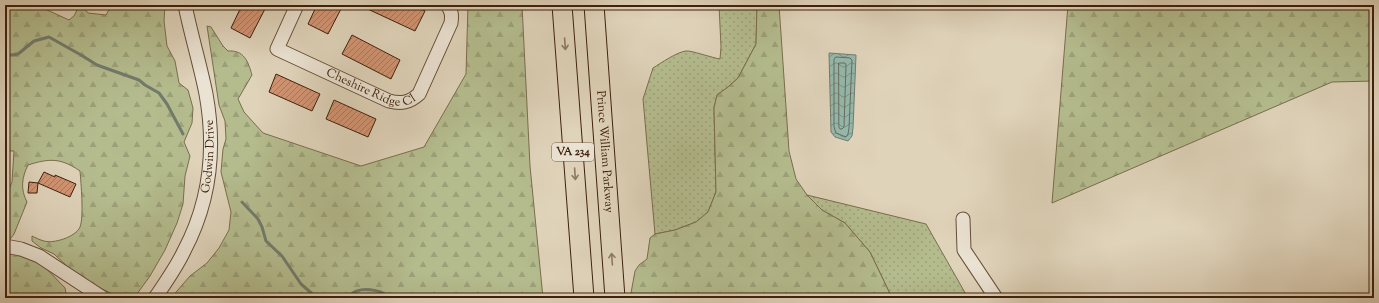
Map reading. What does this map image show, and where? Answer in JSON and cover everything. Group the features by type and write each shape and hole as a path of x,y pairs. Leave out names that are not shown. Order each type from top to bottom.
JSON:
{"highway":[{"name":"VA 234","path":"562,5 584,298"},
{"name":"Prince William Parkway","path":"594,5 615,298"}],"street":[{"name":"Godwin Drive","path":"155,298 178,263 192,235 205,199 212,147 206,95 185,5"},
{"name":"Cheshire Ridge Cl","path":"297,5 277,49 389,101 397,103 406,103 419,94 451,23 452,15 450,8 447,5"},
{"path":"963,220 964,250 996,298"},
{"path":"5,246 21,249 39,256 103,298"}],"green space":[{"path":"5,5 41,5 45,9 69,20 74,16 79,6 82,6 88,13 106,15 110,8 115,5 165,5 164,21 167,46 175,61 179,83 188,90 193,108 192,123 184,142 190,156 185,176 183,204 177,223 165,250 150,276 134,298 122,298 86,280 69,268 54,254 41,248 32,241 32,236 48,242 58,241 74,234 80,227 82,208 80,171 67,164 55,160 49,160 28,165 24,174 23,183 23,192 27,202 14,234 11,238 5,238 5,193 8,192 12,182 14,151 5,151"},
{"path":"468,5 522,5 530,166 543,298 171,298 190,276 207,263 219,248 229,230 231,212 221,172 223,149 226,139 225,121 219,105 207,26 211,27 228,51 242,54 247,61 252,75 238,99 244,112 263,133 361,166 424,147 466,74"},
{"path":"719,5 757,5 756,44 738,78 717,95 714,108 716,192 708,212 696,222 675,230 655,234 643,99 653,68 674,56 688,51 720,59 721,47"},
{"path":"757,5 779,5 789,151 796,179 807,195 822,210 845,223 870,252 892,298 633,298 631,293 635,271 639,265 647,259 650,238 655,234 675,230 696,222 708,212 716,192 714,108 717,95 738,78 756,44"},
{"path":"1068,5 1374,5 1374,81 1332,82 1052,203"},
{"path":"807,195 926,224 968,298 892,298 870,252 845,223 822,210"},
{"path":"5,253 14,253 28,257 42,264 65,288 67,298 5,298"}],"water":[{"path":"829,53 856,55 853,128 852,136 848,141 835,137 831,132"}],"building":[{"path":"242,5 267,5 250,38 231,28"},
{"path":"317,5 343,5 328,34 308,24"},
{"path":"359,5 412,5 425,11 415,31"},
{"path":"352,35 400,60 391,79 342,54"},
{"path":"276,74 320,94 312,111 269,92"},
{"path":"334,100 376,119 368,137 326,119"},
{"path":"44,172 76,184 70,197 38,183"},
{"path":"29,182 38,183 37,193 28,193"}],"waterway":[{"path":"5,56 18,54 34,41 49,37 97,65 139,80 159,93 167,104 183,134"},
{"path":"242,202 258,219 266,241 282,256 301,284 317,298"},
{"path":"346,298 361,290 379,291 387,295 389,298"}]}
